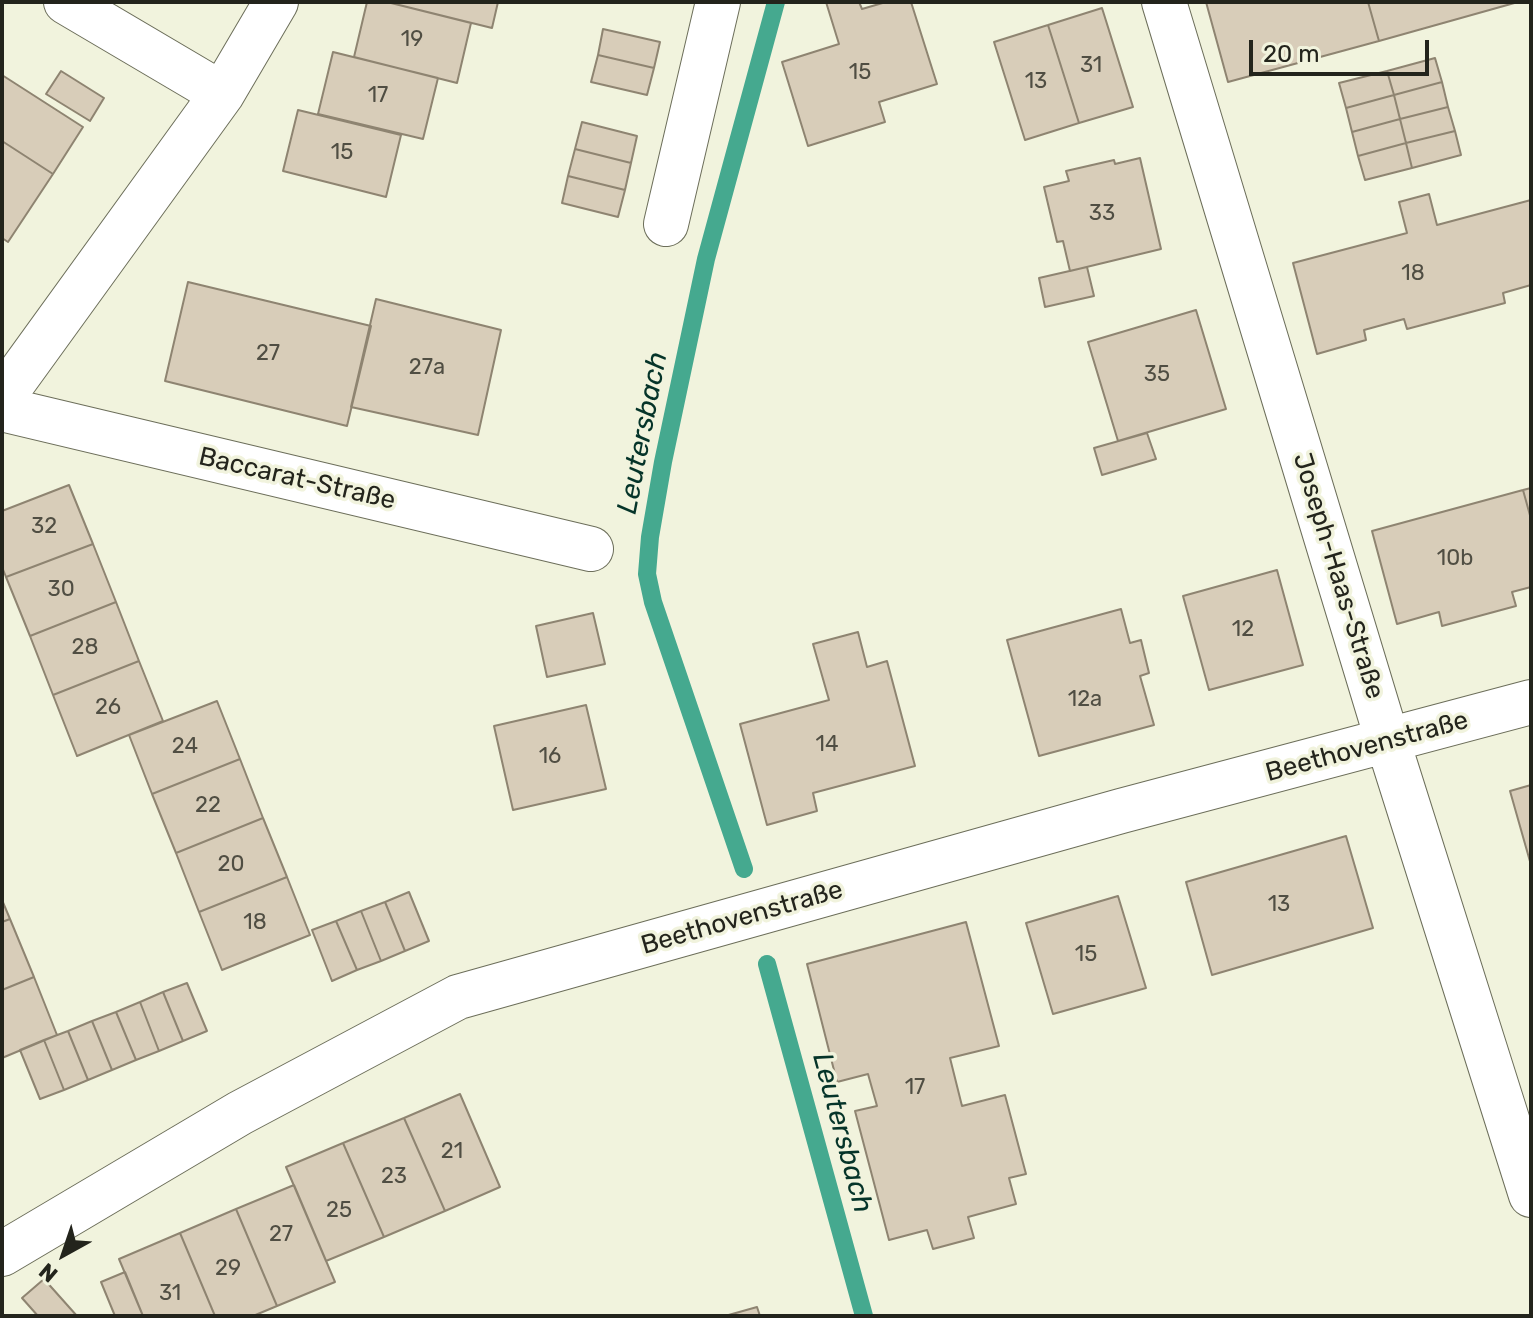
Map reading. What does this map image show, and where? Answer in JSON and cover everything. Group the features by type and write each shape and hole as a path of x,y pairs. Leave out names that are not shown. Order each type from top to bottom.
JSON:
{"street":[{"path":"66,2 222,94"},
{"path":"2,398 222,94 276,2"},
{"path":"666,224 718,2"},
{"name":"Joseph-Haas-Straße","path":"1164,2 1388,742 1531,1195"},
{"name":"Baccarat-Straße","path":"2,409 591,549"},
{"name":"Beethovenstraße","path":"2,1254 240,1113 458,997 1121,811 1531,702"}],"building":[{"path":"367,2 387,2 471,23 457,83 354,57"},
{"path":"387,2 498,2 492,28"},
{"path":"826,2 859,2 862,9 886,2 911,2 937,84 879,102 885,122 808,146 782,62 839,44"},
{"path":"1206,2 1368,2 1379,41 1228,82"},
{"path":"1368,2 1518,2 1379,41"},
{"path":"1102,8 1133,107 1079,123 1048,25"},
{"path":"1048,25 1079,123 1025,140 994,42"},
{"path":"603,29 660,42 654,68 598,55"},
{"path":"333,52 438,78 423,139 318,114"},
{"path":"598,55 654,68 647,95 591,82"},
{"path":"1435,58 1442,82 1394,95 1387,71"},
{"path":"61,71 104,98 90,121 46,94"},
{"path":"1387,71 1394,95 1346,108 1339,83"},
{"path":"2,75 83,127 53,174 2,141"},
{"path":"1442,82 1448,107 1400,119 1394,95"},
{"path":"1394,95 1400,119 1352,132 1346,108"},
{"path":"1448,107 1455,131 1406,143 1400,119"},
{"path":"298,110 401,135 386,197 283,171"},
{"path":"1400,119 1406,143 1358,156 1352,132"},
{"path":"582,122 637,136 631,163 575,149"},
{"path":"1455,131 1461,155 1412,168 1406,143"},
{"path":"2,141 53,174 8,242 2,238"},
{"path":"1406,143 1412,168 1365,180 1358,156"},
{"path":"575,149 631,163 625,190 568,176"},
{"path":"1140,158 1161,249 1070,271 1063,241 1057,242 1044,187 1069,181 1066,171 1114,160 1115,164"},
{"path":"568,176 625,190 618,217 562,203"},
{"path":"1429,194 1437,225 1531,200 1531,285 1503,293 1505,303 1407,329 1404,319 1364,330 1366,340 1317,354 1293,263 1407,233 1399,202"},
{"path":"1087,267 1094,296 1045,307 1039,278"},
{"path":"188,282 371,326 347,426 165,381"},
{"path":"376,299 501,330 478,435 351,407"},
{"path":"1196,310 1226,409 1118,441 1088,342"},
{"path":"1147,433 1156,459 1102,475 1094,448"},
{"path":"69,485 93,544 6,577 2,567 2,511"},
{"path":"1531,488 1531,519 1523,490"},
{"path":"1523,490 1531,519 1531,587 1512,592 1516,606 1442,626 1439,612 1397,624 1372,531"},
{"path":"93,544 116,602 30,636 6,577"},
{"path":"1277,570 1303,665 1209,690 1183,596"},
{"path":"116,602 139,661 53,695 30,636"},
{"path":"1121,609 1130,643 1141,640 1149,673 1140,676 1154,725 1039,756 1007,640"},
{"path":"593,613 605,664 547,677 536,626"},
{"path":"858,632 867,667 887,661 915,766 813,793 817,811 767,825 740,724 829,700 813,644"},
{"path":"139,661 163,721 77,756 53,695"},
{"path":"217,701 240,759 152,794 129,735"},
{"path":"586,705 606,789 513,810 494,726"},
{"path":"240,759 263,818 176,853 152,794"},
{"path":"1531,785 1531,865 1510,791"},
{"path":"263,818 287,877 199,912 176,853"},
{"path":"1346,836 1373,928 1212,975 1186,882"},
{"path":"287,877 310,935 222,970 199,912"},
{"path":"409,892 429,941 405,951 385,902"},
{"path":"1118,896 1146,988 1053,1014 1026,923"},
{"path":"2,900 10,919 2,922"},
{"path":"385,902 405,951 381,961 361,911"},
{"path":"361,911 381,961 357,970 336,921"},
{"path":"10,919 34,977 2,990 2,922"},
{"path":"336,921 357,970 332,981 312,930"},
{"path":"966,922 999,1046 950,1058 962,1106 1005,1095 1026,1174 1009,1178 1016,1204 968,1217 974,1238 933,1249 927,1230 889,1240 855,1111 877,1106 868,1074 837,1082 807,964"},
{"path":"34,977 57,1035 2,1058 2,990"},
{"path":"187,983 207,1031 183,1041 163,992"},
{"path":"163,992 183,1041 159,1051 140,1002"},
{"path":"140,1002 159,1051 136,1060 116,1012"},
{"path":"116,1012 136,1060 112,1070 92,1021"},
{"path":"92,1021 112,1070 88,1080 68,1031"},
{"path":"68,1031 88,1080 64,1090 44,1040"},
{"path":"44,1040 64,1090 40,1099 20,1050"},
{"path":"460,1094 500,1187 445,1211 404,1118"},
{"path":"404,1118 445,1211 384,1237 343,1143"},
{"path":"343,1143 384,1237 326,1261 286,1167"},
{"path":"294,1185 335,1282 277,1306 236,1209"},
{"path":"236,1209 277,1306 253,1316 215,1316 180,1233"},
{"path":"180,1233 215,1316 143,1316 119,1259"},
{"path":"125,1272 143,1316 115,1316 101,1282"},
{"path":"44,1279 77,1316 38,1316 22,1298"},
{"path":"757,1307 760,1316 725,1316"}],"waterway":[{"name":"Leutersbach","path":"744,869 653,602 647,574 663,462 706,259 776,2"},
{"name":"Leutersbach","path":"767,964 864,1316"}]}
